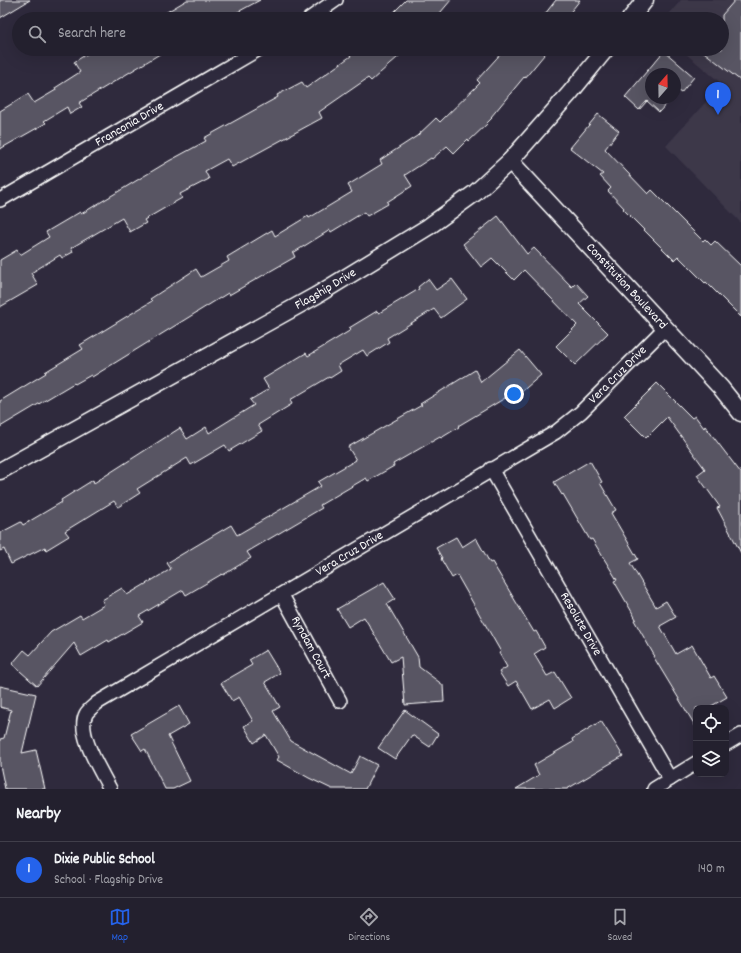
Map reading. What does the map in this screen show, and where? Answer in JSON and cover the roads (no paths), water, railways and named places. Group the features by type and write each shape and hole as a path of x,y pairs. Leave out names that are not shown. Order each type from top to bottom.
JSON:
{"street":[{"path":"319,12 336,0"},
{"path":"636,12 645,0"},
{"name":"Franconia Drive","path":"0,200 247,56"},
{"name":"Flagship Drive","path":"0,471 317,294 428,227 475,193 510,161 600,56"},
{"name":"Constitution Boulevard","path":"510,161 721,388 741,413"},
{"name":"Vera Cruz Drive","path":"110,789 85,739 83,725 86,713 97,703 556,432 581,412 665,328"},
{"name":"Resolute Drive","path":"491,469 670,779"},
{"name":"Ryndam Court","path":"282,595 340,701"},
{"path":"729,742 741,735"},
{"path":"654,789 693,765"}],"place":[{"name":"Dixie Public School","path":"718,115"}]}
